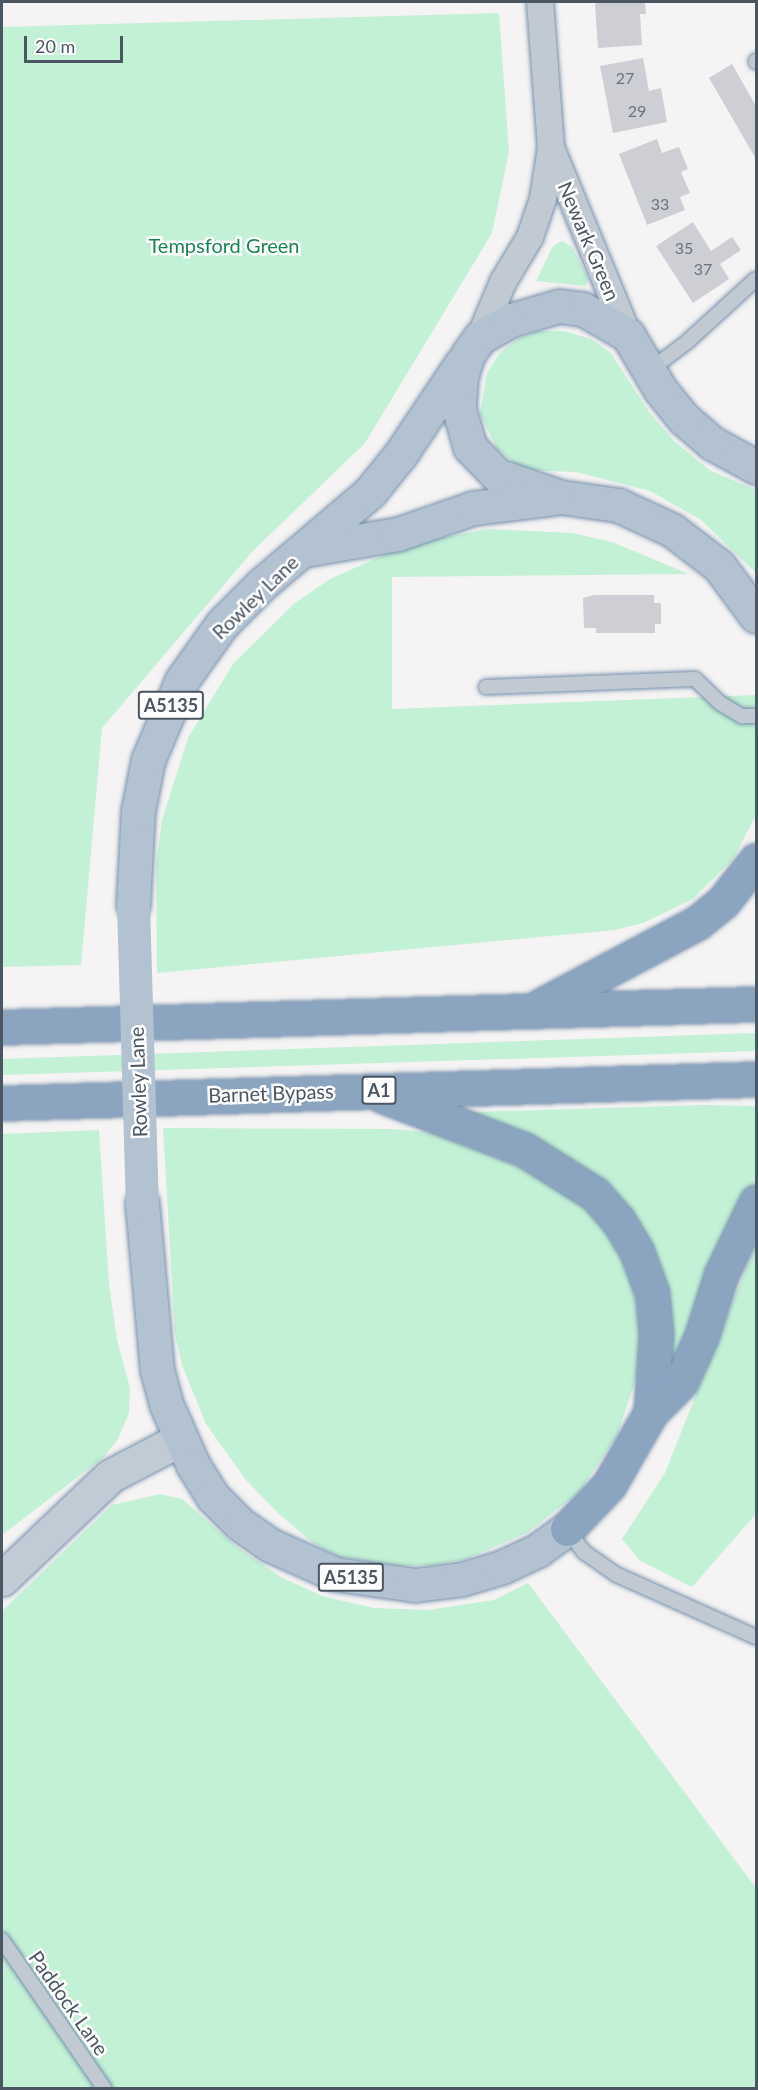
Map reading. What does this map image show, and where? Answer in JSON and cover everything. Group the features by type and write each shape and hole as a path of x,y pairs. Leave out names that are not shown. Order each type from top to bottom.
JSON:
{"highway":[{"path":"534,1009 697,923 723,902 756,860"},
{"path":"2,1026 756,1004"},
{"name":"Barnet Bypass","path":"2,1102 756,1079"},
{"path":"368,1090 525,1150 595,1194 618,1220 637,1252 652,1293 656,1334 651,1412"},
{"path":"567,1529 609,1485 651,1412 681,1382 702,1335 721,1275 756,1202"}],"main road":[{"path":"756,467 712,443 684,419 628,335 583,309 559,306 511,320 474,345 461,377 459,409 470,447 497,475 561,497 618,505 672,530 719,566 756,615"},
{"name":"Rowley Lane","path":"179,1440 157,1370 142,1203 133,905 138,811 148,760 182,680 222,624 370,492 400,455 474,345"},
{"name":"Rowley Lane","path":"304,550 398,534 473,508 561,497"},
{"name":"A5135","path":"179,1440 213,1497 240,1524 270,1545 335,1574 415,1585 462,1579 502,1567 538,1550 567,1529"}],"street":[{"name":"Newark Green","path":"474,345 503,282 530,237 543,199 551,148 540,2"},
{"name":"Newark Green","path":"551,148 628,335"},
{"path":"2,1579 110,1476 179,1440"}],"lane":[{"path":"650,370 687,342 756,279"},
{"path":"486,687 695,680 720,703 742,716 756,716"},
{"path":"567,1529 584,1552 615,1574 756,1637"},
{"name":"Paddock Lane","path":"2,1940 104,2088"}],"green space":[{"name":"Tempsford Green","path":"499,13 509,152 492,233 365,443 252,552 102,728 81,965 2,967 2,27"},
{"path":"562,241 572,247 589,280 585,286 536,281 553,246"},
{"path":"539,331 564,331 591,339 610,352 649,412 675,442 711,471 756,490 756,573 701,520 650,491 576,472 524,470 497,449 480,414 487,373 499,354 519,338"},
{"path":"489,529 572,533 612,542 689,574 392,577 392,709 756,695 756,815 733,859 693,899 643,923 615,930 157,973 156,863 162,820 188,738 233,664 295,603 330,579 408,544"},
{"path":"756,1033 756,1051 2,1075 2,1059"},
{"path":"703,1105 756,1106 756,1188 668,1380 649,1249 474,1117 473,1112"},
{"path":"163,1128 394,1129 433,1133 536,1173 595,1213 630,1271 641,1339 638,1372 617,1436 579,1492 527,1533 466,1559 433,1565 399,1566 340,1557 314,1544 277,1512 246,1480 206,1424 182,1365 175,1334"},
{"path":"99,1130 109,1284 117,1340 130,1388 129,1413 118,1439 104,1457 2,1535 2,1134"},
{"path":"756,1243 756,1514 692,1587 639,1560 622,1539 665,1473"},
{"path":"160,1494 182,1499 237,1547 281,1577 322,1596 374,1608 428,1610 494,1600 528,1583 756,1888 756,2088 2,2088 2,1611 112,1505"}],"building":[{"path":"645,2 646,14 640,14 642,45 598,48 595,4"},
{"path":"643,58 649,91 661,88 667,122 613,133 600,66"},
{"path":"732,64 756,106 756,159 709,78"},
{"path":"657,139 662,153 679,147 688,169 681,172 690,193 680,197 685,210 647,225 619,154"},
{"path":"693,222 711,251 732,237 741,250 720,264 729,279 693,303 656,246"},
{"path":"594,595 654,595 654,603 661,603 661,624 655,624 655,633 596,633 596,628 584,628 583,598"}]}
